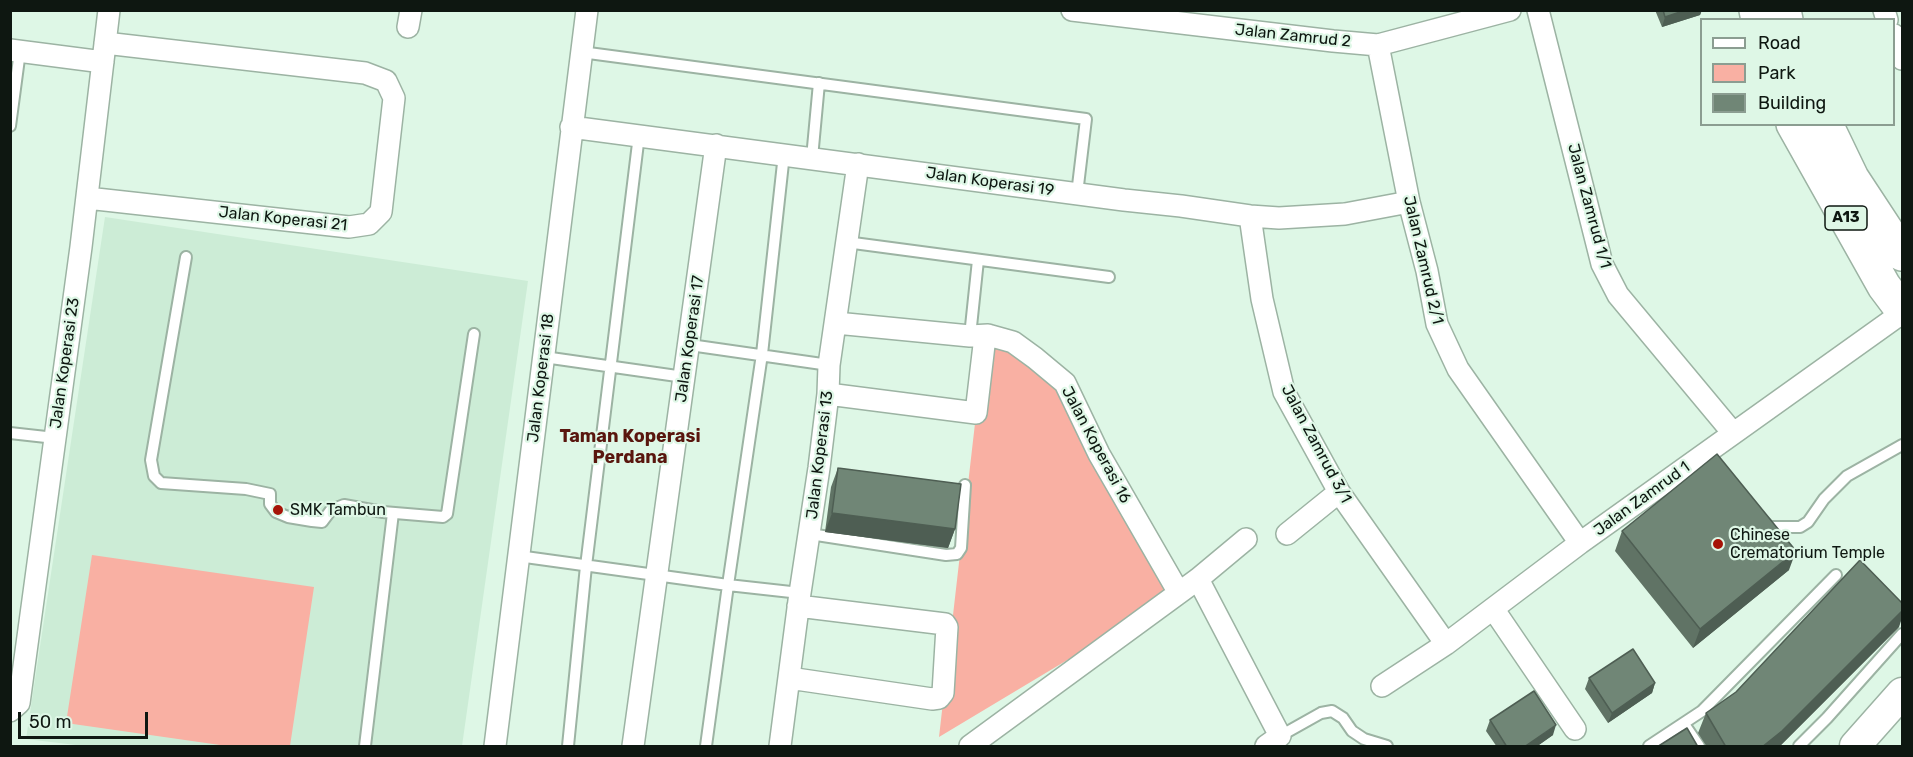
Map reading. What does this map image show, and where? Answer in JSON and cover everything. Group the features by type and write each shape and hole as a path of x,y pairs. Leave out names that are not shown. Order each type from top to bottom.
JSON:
{"main road":[{"name":"A13","path":"1794,126 1884,286 1902,311"},
{"name":"A13","path":"1827,126 1852,178 1902,254"}],"street":[{"name":"Jalan Koperasi 23","path":"10,711 19,702 87,198 108,10"},
{"name":"Jalan Koperasi 18","path":"495,747 587,10"},
{"name":"Jalan Zamrud 2","path":"1072,10 1378,45 1510,10"},
{"name":"Jalan Zamrud 1/1","path":"1538,10 1602,264 1618,295 1733,433"},
{"path":"1895,40 1902,58"},
{"name":"Jalan Zamrud 2/1","path":"1378,45 1409,202 1437,324 1458,369 1580,543"},
{"name":"Jalan Koperasi 21","path":"15,51 104,53 365,73 386,81 394,98 381,212 369,224 349,227 87,198"},
{"name":"Jalan Koperasi 19","path":"571,127 1250,216 1279,218 1345,214 1409,202"},
{"name":"Jalan Koperasi 17","path":"633,747 716,145"},
{"name":"Jalan Koperasi 13","path":"786,743 789,678 819,468 828,394 829,364 858,164"},
{"name":"Jalan Zamrud 3/1","path":"1250,216 1262,299 1284,392 1339,492 1446,644"},
{"name":"Jalan Zamrud 1","path":"1382,686 1494,610 1580,543 1902,311"},
{"name":"Jalan Koperasi 16","path":"836,323 979,335 1013,342 1065,383 1099,454 1179,592"},
{"path":"828,394 976,413 984,345 979,335"},
{"path":"819,468 841,471"},
{"path":"942,483 965,485"},
{"path":"1287,534 1339,492"},
{"path":"970,747 1198,579 1246,539"},
{"path":"1198,579 1273,741"},
{"path":"789,678 932,699 939,698 943,693 948,627 945,624 799,600"},
{"path":"1494,610 1575,729"},
{"path":"1855,747 1902,693"}],"lane":[{"path":"10,126 15,51"},
{"path":"581,52 1086,118 1077,194"},
{"path":"812,158 819,83"},
{"path":"568,747 586,566 639,135"},
{"path":"706,747 762,354 784,154"},
{"path":"846,242 1109,277"},
{"path":"186,257 151,460 154,477 161,483 246,489 270,494 270,504 276,512 288,517 322,522 331,510 344,505 433,517 443,517 447,514 474,334"},
{"path":"978,260 979,335"},
{"path":"690,345 829,364"},
{"path":"544,357 684,377"},
{"path":"10,433 55,438"},
{"path":"1757,512 1769,527 1800,527 1808,522 1824,499 1846,476 1902,445"},
{"path":"810,534 946,555 957,554 961,548 965,485"},
{"path":"365,747 393,513"},
{"path":"518,556 728,585 799,600"},
{"path":"1649,747 1702,711 1836,575"},
{"path":"1799,747 1901,640"},
{"path":"1273,741 1321,713 1332,711 1343,718 1352,731 1365,739 1387,747"},
{"path":"1684,724 1699,747"}],"shaded area":[{"name":"SMK Tambun","path":"105,217 528,281 462,746 84,746 26,739"}],"green space":[{"path":"1003,340 1065,383 1169,599 939,737 984,345"},
{"path":"92,555 314,587 290,746 227,746 66,723"}],"building":[{"path":"1663,10 1686,10 1665,17"},
{"path":"1717,454 1796,551 1700,629 1622,531"},
{"path":"838,468 961,484 955,529 832,513"},
{"path":"1860,560 1902,603 1902,611 1782,731 1762,747 1726,747 1706,713 1736,692"},
{"path":"1633,649 1655,683 1612,713 1589,678"},
{"path":"1534,691 1556,725 1524,747 1507,747 1490,720"},
{"path":"1687,728 1698,747 1657,747"}],"place":[{"name":"SMK Tambun","path":"278,510"},
{"name":"Chinese Crematorium Temple","path":"1718,544"}],"district":[{"name":"Taman Koperasi Perdana","path":"630,447"}]}
